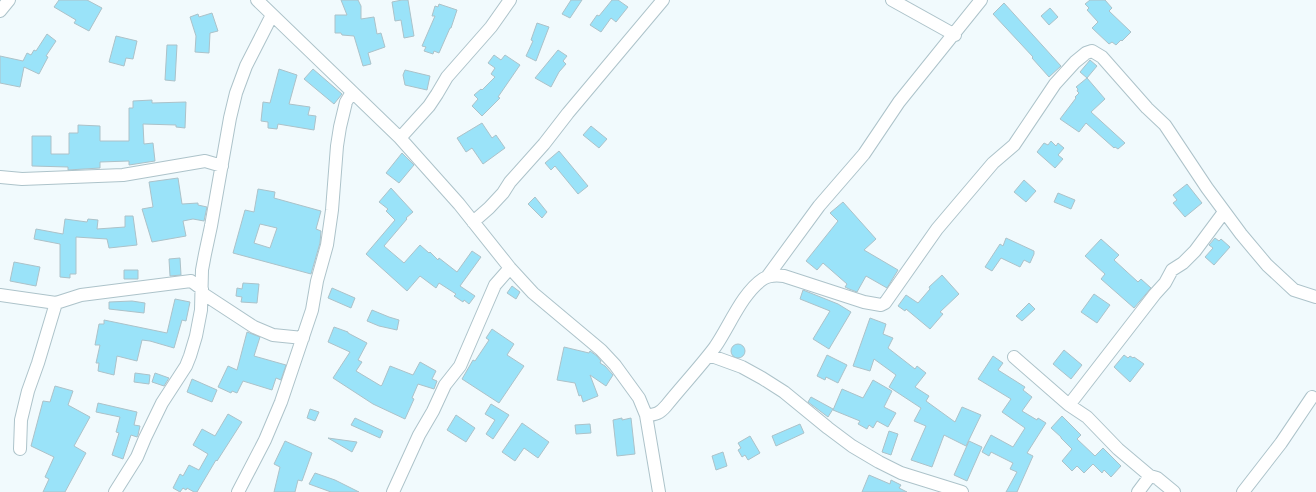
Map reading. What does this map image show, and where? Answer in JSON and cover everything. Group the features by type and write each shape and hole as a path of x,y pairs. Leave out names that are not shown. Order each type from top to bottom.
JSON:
{"street":[{"path":"0,11 9,0"},
{"path":"257,0 400,138 459,204 510,268 533,293 601,350 616,365 639,398 646,415 658,492"},
{"path":"400,138 429,106 447,77 490,27 510,0"},
{"path":"473,222 503,193 510,182 544,144 568,113 663,0"},
{"path":"892,0 955,34"},
{"path":"767,277 819,206 864,154 899,102 981,0"},
{"path":"115,492 137,457 144,438 162,403 186,366 196,336 201,310 203,265 212,226 230,118 241,78 272,15"},
{"path":"646,415 653,415 660,412 716,346 741,304 752,290 767,277 777,275 784,276 864,302 881,305 885,303 937,229 994,163 1014,145 1054,84 1075,62 1086,53 1092,51 1102,58 1147,108 1165,125 1224,212 1241,234 1273,270 1294,290 1316,297"},
{"path":"238,492 275,416 312,310 317,280 327,245 332,210 337,146 346,102 352,92"},
{"path":"0,177 22,179 122,175 205,161 222,166"},
{"path":"1069,404 1165,283 1172,270 1183,263 1195,251 1224,212"},
{"path":"393,492 419,435 446,385 460,366 495,285 510,268"},
{"path":"0,295 56,303 80,295 191,281 202,291 254,328 274,335 303,338"},
{"path":"20,448 21,420 28,391 56,303"},
{"path":"709,355 742,367 762,378 784,392 840,437 879,462 901,473 962,492"},
{"path":"1014,357 1069,404 1087,417 1118,449 1150,476 1157,478 1174,492"},
{"path":"1243,492 1281,443 1312,397"},
{"path":"1138,492 1150,476"}],"building":[{"path":"59,0 87,0 102,8 89,31 74,23 76,20 54,7"},
{"path":"341,0 358,0 361,6 361,19 374,17 377,34 381,33 385,47 368,53 371,64 363,66 354,36 335,33 335,15 347,15"},
{"path":"408,0 414,36 404,38 401,20 395,21 392,2"},
{"path":"571,0 582,0 570,18 562,14"},
{"path":"612,0 618,0 628,7 616,22 611,18 601,32 590,25 597,15 599,16"},
{"path":"1090,0 1105,0 1112,8 1109,11 1131,32 1122,41 1121,40 1116,45 1112,42 1109,44 1092,28 1098,22 1087,10 1089,8 1085,4"},
{"path":"1004,3 1061,66 1049,77 1032,58 1033,57 993,14"},
{"path":"439,4 457,10 451,28 439,53 434,51 433,54 424,51 426,47 422,46 435,16 432,16 435,6 438,7"},
{"path":"1050,8 1058,17 1049,25 1041,16"},
{"path":"212,13 218,31 210,33 209,53 195,52 196,36 190,17 198,14 199,17"},
{"path":"537,23 549,27 536,61 526,56 533,41 531,40"},
{"path":"47,34 56,41 46,56 48,57 39,74 24,67 20,87 0,83 0,56 23,61 27,53 31,55 34,50 36,51"},
{"path":"116,36 137,41 133,59 126,58 124,66 109,62"},
{"path":"167,45 177,45 175,81 165,80"},
{"path":"558,50 567,56 563,61 566,64 559,72 551,87 535,78"},
{"path":"494,55 501,60 505,55 520,65 498,97 500,98 482,116 472,106 478,99 474,95 481,89 482,90 495,77 491,74 495,68 488,63"},
{"path":"1090,60 1097,66 1087,78 1080,72"},
{"path":"279,69 297,75 289,104 310,107 308,115 316,116 314,130 278,124 277,129 268,128 268,122 261,121 263,102 270,103"},
{"path":"313,69 342,94 334,104 304,79"},
{"path":"405,70 430,76 427,90 405,85 403,75"},
{"path":"1087,78 1105,99 1091,112 1125,143 1118,149 1115,147 1114,148 1086,123 1079,132 1060,119 1079,93 1076,87"},
{"path":"152,100 152,103 186,102 185,128 176,127 176,125 143,124 144,144 153,143 155,161 129,165 129,161 100,162 100,168 68,170 68,167 32,166 32,136 51,136 51,154 69,154 69,133 78,133 78,125 100,126 100,141 129,141 129,108 133,108 133,101"},
{"path":"482,123 492,138 496,135 505,148 483,164 472,148 466,152 457,138"},
{"path":"591,126 607,139 599,148 583,135"},
{"path":"1051,141 1056,146 1058,143 1064,148 1058,155 1063,159 1055,168 1037,152 1044,143 1048,145"},
{"path":"559,151 588,186 578,194 555,166 551,170 545,163"},
{"path":"402,153 414,165 399,183 386,173"},
{"path":"178,178 182,204 198,203 198,205 207,207 204,221 193,219 183,221 186,236 152,242 142,209 153,207 149,182"},
{"path":"1024,180 1036,191 1026,202 1014,192"},
{"path":"1187,184 1202,203 1185,217 1173,203 1177,200 1173,195"},
{"path":"391,188 413,212 406,218 407,219 384,246 404,263 420,245 438,260 439,258 457,272 472,251 481,257 460,286 475,296 469,304 454,296 456,294 439,283 436,288 420,276 407,291 366,254 395,220 386,211 388,209 379,202"},
{"path":"258,189 275,192 274,198 321,211 316,229 321,231 320,243 311,274 233,253 245,210 254,212","holes":["260,224 277,228 270,248 254,243"]},
{"path":"1058,193 1075,200 1071,209 1054,202"},
{"path":"535,197 547,212 542,218 528,204"},
{"path":"843,202 876,239 864,250 898,270 887,288 866,276 857,292 845,287 847,284 823,263 817,270 806,261 838,221 830,213"},
{"path":"125,216 133,216 137,245 109,248 107,239 76,237 76,274 70,274 70,278 60,277 60,244 34,239 36,229 63,234 65,219 87,222 88,219 98,220 97,229 125,227"},
{"path":"1006,238 1034,251 1034,254 1030,263 1024,260 1020,267 1001,258 992,271 985,267 1000,244 1003,246"},
{"path":"1215,238 1219,241 1221,239 1230,247 1214,265 1205,257 1213,248 1209,245"},
{"path":"1101,239 1119,255 1114,260 1138,282 1141,279 1151,288 1134,308 1101,279 1105,274 1085,256"},
{"path":"180,258 181,275 170,276 169,259"},
{"path":"14,262 40,267 36,286 10,281"},
{"path":"124,270 138,270 138,279 124,279"},
{"path":"942,275 959,294 940,312 943,314 930,329 906,309 905,311 898,306 906,295 918,303 930,289 929,287"},
{"path":"243,283 259,284 257,303 241,302 242,297 236,296 237,288 242,289"},
{"path":"512,286 520,292 516,299 507,293"},
{"path":"332,288 355,298 351,308 328,298"},
{"path":"803,290 838,304 851,312 829,349 813,339 830,311 800,299"},
{"path":"1094,294 1110,305 1097,323 1081,312"},
{"path":"175,299 190,302 186,321 182,320 174,348 142,340 137,361 117,356 114,375 98,371 99,363 96,363 100,345 95,345 99,324 104,324 104,320 167,333"},
{"path":"132,301 145,303 144,313 109,309 109,302"},
{"path":"1029,303 1035,309 1022,321 1016,316"},
{"path":"372,310 399,320 397,330 379,326 367,321"},
{"path":"870,318 886,324 883,334 893,338 888,348 915,369 917,366 926,373 915,387 929,396 926,401 955,422 962,407 981,415 966,446 944,435 932,467 911,460 926,426 914,421 921,408 889,387 896,375 874,359 870,371 853,366"},
{"path":"334,327 348,332 367,343 358,360 362,362 356,371 381,386 390,366 413,375 420,362 436,371 432,379 437,381 434,389 418,384 412,398 414,399 405,419 373,404 333,378 350,352 328,342"},
{"path":"492,329 514,344 507,355 524,366 499,403 462,379 473,360 475,361 489,340 486,338"},
{"path":"247,332 260,337 254,356 286,365 281,380 276,378 272,390 243,381 237,393 232,391 231,393 218,387 228,366 237,370"},
{"path":"735,344 741,344 745,348 745,354 741,358 735,358 731,354 731,348"},
{"path":"564,347 589,353 590,351 597,356 601,361 600,363 613,375 606,386 590,375 598,396 583,402 581,395 579,396 575,383 557,380"},
{"path":"1064,350 1082,365 1071,379 1053,364"},
{"path":"827,355 847,365 838,383 826,377 825,380 817,376"},
{"path":"1124,355 1128,358 1130,356 1133,358 1134,357 1144,364 1130,382 1114,367"},
{"path":"993,356 1003,363 998,370 1025,387 1023,390 1032,397 1022,411 1037,420 1038,418 1046,423 1027,453 1033,456 1017,492 1006,492 1017,472 1010,469 1013,463 991,452 989,456 982,452 991,435 1013,447 1025,428 1002,412 1011,399 978,379"},
{"path":"135,373 150,375 149,384 134,382"},
{"path":"155,373 169,378 164,386 152,382"},
{"path":"192,379 217,390 212,402 187,392"},
{"path":"873,380 892,391 884,407 896,413 888,427 877,421 873,428 869,425 867,429 858,424 860,421 833,410 842,389 863,398"},
{"path":"55,386 73,391 68,405 90,417 74,446 86,453 65,492 43,492 49,479 45,477 54,457 31,446 43,401 50,402"},
{"path":"811,397 833,409 828,417 808,402"},
{"path":"98,403 137,412 134,425 140,426 138,435 137,437 131,435 123,459 112,455 119,433 116,432 120,417 96,412"},
{"path":"491,404 509,415 493,439 486,434 495,420 485,414"},
{"path":"310,409 319,412 315,421 307,418"},
{"path":"228,414 242,422 217,461 216,460 197,492 183,488 180,492 173,488 180,474 183,476 189,465 199,470 208,454 193,445 202,429 215,436"},
{"path":"456,415 475,428 466,442 447,430"},
{"path":"1062,416 1081,435 1077,439 1095,456 1103,448 1121,466 1111,477 1104,470 1102,473 1093,464 1084,473 1077,466 1072,471 1062,461 1072,449 1051,428"},
{"path":"355,418 383,431 380,438 351,425"},
{"path":"622,418 622,420 631,418 635,454 617,456 613,420"},
{"path":"522,423 549,442 538,458 524,448 515,461 502,452"},
{"path":"590,424 591,433 576,434 575,425"},
{"path":"800,424 804,433 776,446 772,436"},
{"path":"889,431 898,434 891,455 882,452"},
{"path":"750,436 760,453 748,460 745,455 742,457 738,450 741,448 738,443"},
{"path":"328,438 357,442 352,452"},
{"path":"285,441 312,453 302,481 298,480 295,492 274,492 280,467 274,464"},
{"path":"969,441 982,447 967,481 954,475"},
{"path":"723,452 727,466 716,470 712,456"},
{"path":"315,473 335,480 359,492 331,492 309,484"},
{"path":"869,475 890,484 891,480 901,485 899,488 907,492 862,492"}]}
